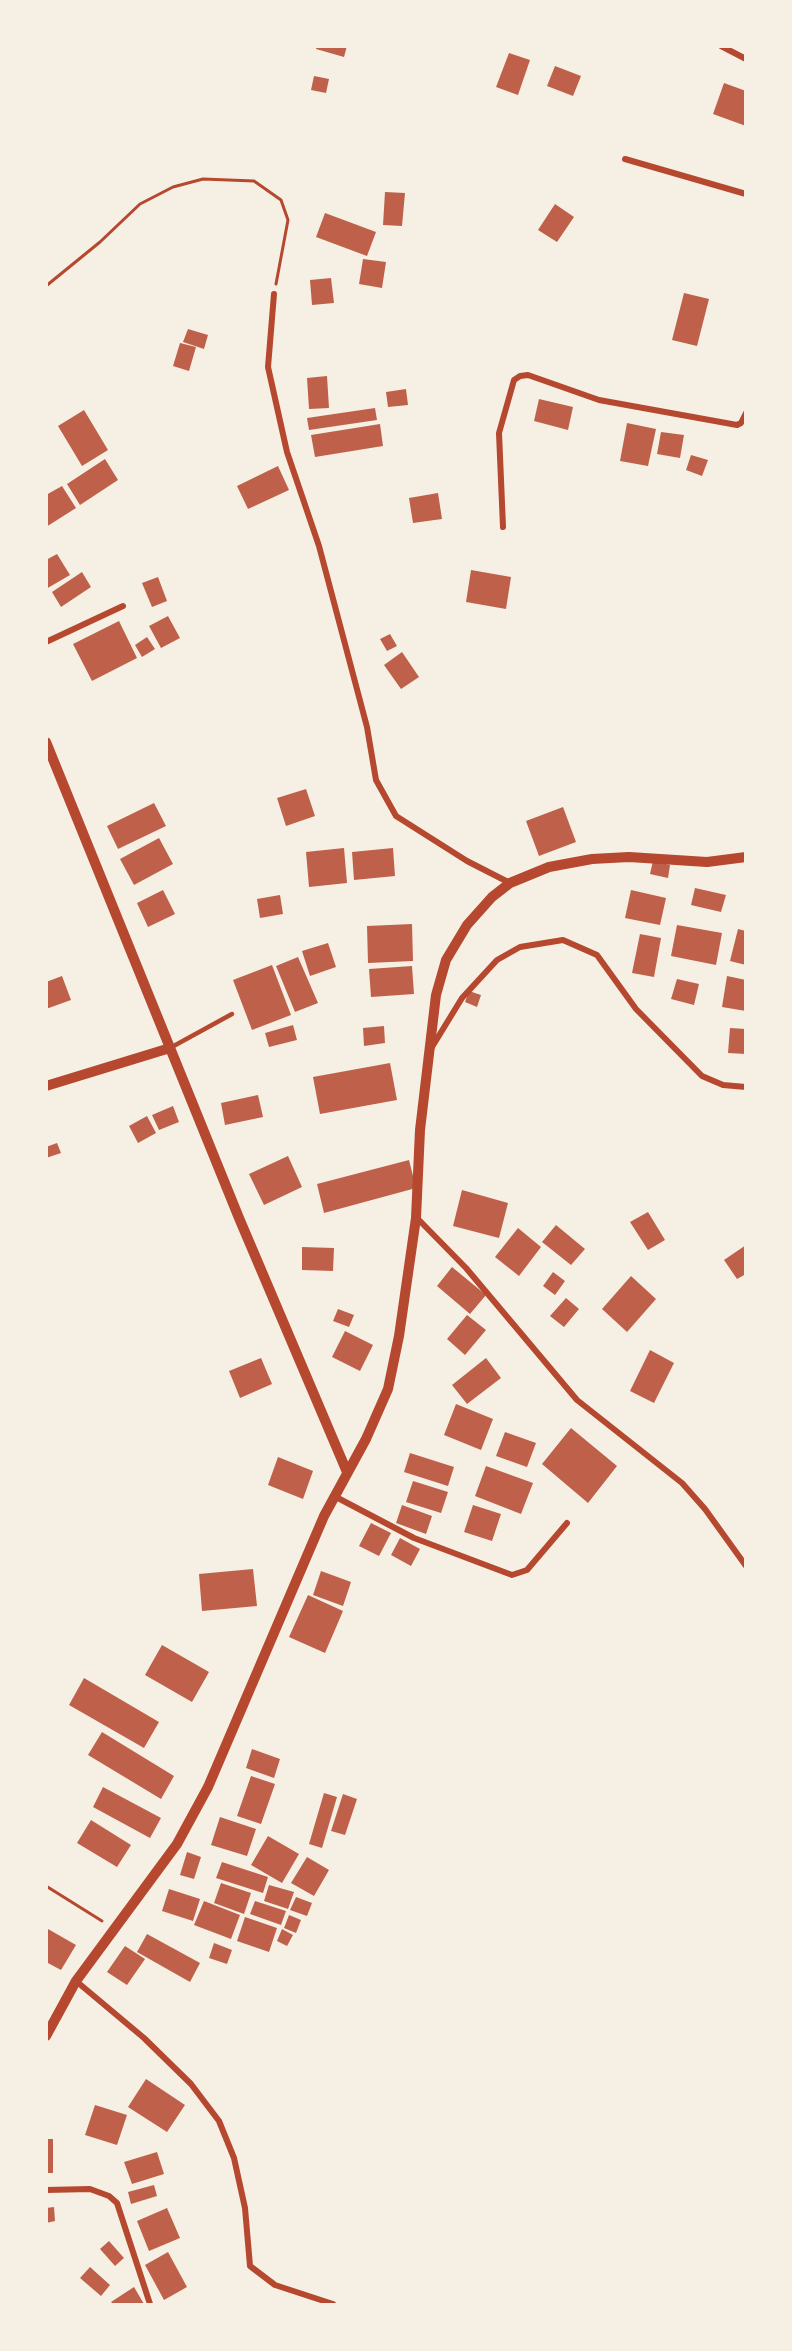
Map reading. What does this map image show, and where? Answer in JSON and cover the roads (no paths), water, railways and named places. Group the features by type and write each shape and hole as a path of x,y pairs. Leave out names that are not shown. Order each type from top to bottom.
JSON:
{"street":[{"path":"721,46 746,59"},
{"path":"625,159 746,194"},
{"path":"274,294 268,367 286,452 319,546 367,727 376,780 396,816 467,861 510,883"},
{"path":"503,527 499,433 514,380 520,376 528,375 599,400 737,425 741,423 746,413"},
{"path":"46,642 123,606"},
{"path":"46,742 170,1048 347,1472"},
{"path":"46,2036 76,1981 177,1844 208,1787 334,1496 366,1439 388,1389 399,1336 416,1218 420,1130 436,995 446,960 467,925 492,897 510,883 549,867 592,859 629,857 707,862 746,857"},
{"path":"430,1050 462,998 497,960 520,946 563,940 597,954 636,1009 702,1076 723,1085 746,1087"},
{"path":"46,1086 170,1048"},
{"path":"416,1218 466,1268 577,1400 682,1484 705,1509 746,1566"},
{"path":"334,1496 414,1538 512,1575 526,1570 567,1523"},
{"path":"76,1981 144,2038 183,2076 219,2121 234,2158 243,2198 250,2266 275,2285 333,2304"},
{"path":"46,2190 90,2189 109,2196 117,2204 150,2304"}],"lane":[{"path":"170,1048 232,1014"}]}
